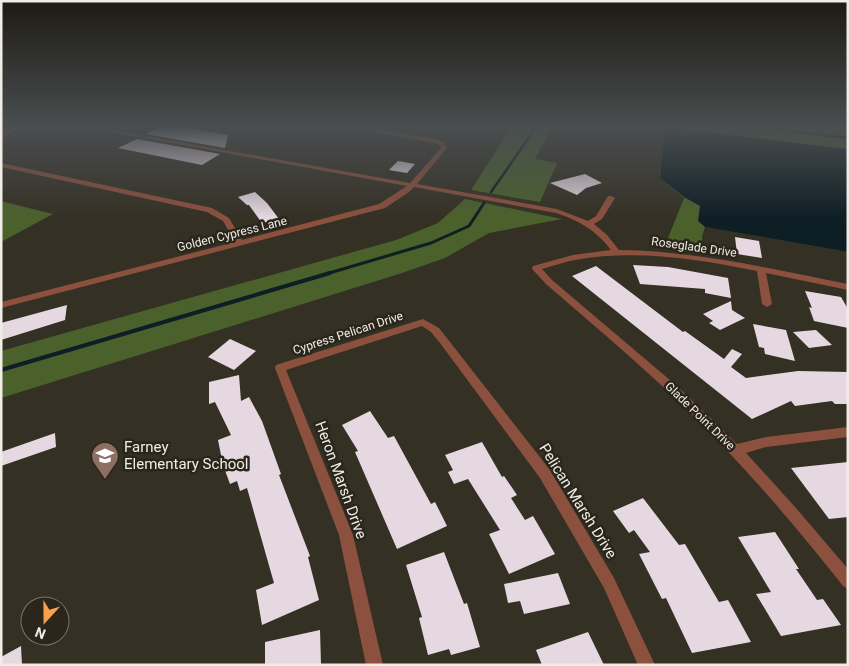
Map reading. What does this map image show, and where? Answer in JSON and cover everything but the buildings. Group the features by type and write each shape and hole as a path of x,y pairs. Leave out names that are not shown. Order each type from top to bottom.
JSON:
{"street":[{"path":"256,157 557,211 589,224 603,234 616,252"},
{"name":"Golden Cypress Lane","path":"1,304 371,209 400,197 414,185 437,157"},
{"path":"1,165 209,210 226,220 240,244"},
{"path":"589,224 599,217 611,198"},
{"name":"Roseglade Drive","path":"536,268 574,257 616,252 692,257 848,287"},
{"name":"Glade Point Drive","path":"536,268 548,282 691,406 735,450 814,537 848,580"},
{"path":"761,271 767,304"},
{"name":"Cypress Pelican Drive","path":"280,368 423,322"},
{"name":"Pelican Marsh Drive","path":"423,322 435,330 444,341 545,474 609,583 647,665"},
{"name":"Heron Marsh Drive","path":"280,368 346,535 375,665"},
{"path":"735,450 766,442 848,432"}],"green space":[{"path":"492,157 536,157 535,159 557,163 540,202 471,190"},
{"path":"662,157 848,157 848,252 705,227 702,236 703,254 664,248 684,198 660,178"},
{"path":"465,199 562,219 489,233 445,258 402,273 1,398 1,351 396,240 438,223"},
{"path":"1,201 53,214 1,242"}],"water":[{"path":"662,157 848,157 848,252 705,227 698,221 700,206 684,197 660,178"}],"waterway":[{"path":"491,192 515,157"},
{"path":"326,274 431,243 469,226 484,203"},
{"path":"1,370 330,273"}],"place":[{"name":"Farney Elementary School","path":"105,480"}]}
